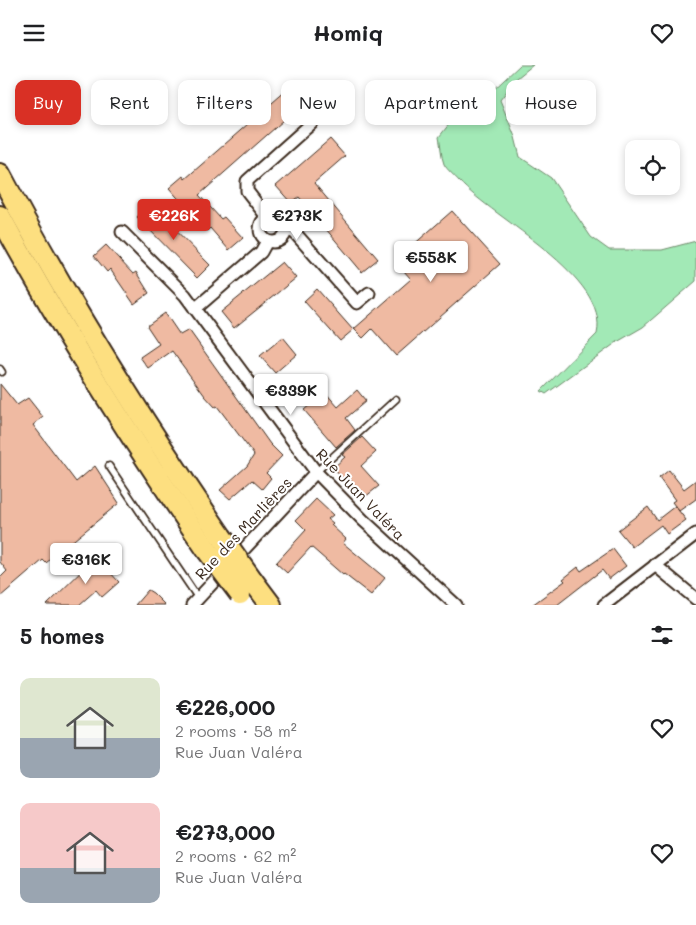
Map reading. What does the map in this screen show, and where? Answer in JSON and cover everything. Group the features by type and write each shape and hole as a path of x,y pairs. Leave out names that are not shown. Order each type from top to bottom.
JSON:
{"highway":[{"path":"0,174 52,269 108,365 152,434 214,543"},
{"path":"0,216 38,285 97,383 214,543 247,593 271,605"}],"street":[{"path":"267,217 247,191 248,181 310,125"},
{"path":"267,217 280,217 287,229 295,233 357,303 369,293"},
{"path":"267,217 260,227 261,235 267,241 280,240 287,229"},
{"name":"Rue Juan Valéra","path":"122,232 185,295 316,471 362,519 456,605"},
{"path":"195,309 261,252 267,241"},
{"name":"Rue des Marlières","path":"195,601 316,471"},
{"path":"604,605 696,534"},
{"path":"655,565 696,599"}],"lane":[{"path":"316,471 396,399"},
{"path":"109,466 195,601"}],"green space":[{"path":"520,65 533,65 515,80 506,80 506,92 500,100 506,115 506,125 510,125 520,157 551,178 591,237 609,250 662,250 696,241 696,281 643,327 617,342 546,394 541,391 597,334 596,313 586,291 568,271 546,250 476,196 449,171 443,161 439,137 448,125 496,125 496,88"}],"building":[{"path":"281,95 281,123 199,195 221,219 224,217 243,238 229,250 210,228 207,231 169,188 183,176 185,179 247,125 271,125 271,104"},
{"path":"330,139 345,156 314,183 378,259 362,272 299,197 291,203 276,186"},
{"path":"150,204 210,265 197,278 137,217"},
{"path":"452,211 500,264 396,356 372,329 363,338 354,329 411,279 395,261"},
{"path":"106,245 133,274 136,272 149,293 134,304 110,269 107,272 94,256"},
{"path":"282,262 296,278 234,328 221,312"},
{"path":"317,289 353,330 340,341 304,301"},
{"path":"165,313 180,335 189,330 270,444 282,456 266,473 271,478 262,489 252,480 230,499 220,490 247,466 254,455 217,406 215,407 205,396 172,351 148,368 140,357 159,344 147,326"},
{"path":"283,337 297,354 275,373 260,356"},
{"path":"0,384 17,405 28,398 43,417 33,425 76,482 95,466 119,503 46,563 43,560 0,597 0,578 7,571 0,562"},
{"path":"357,390 366,401 346,418 355,430 336,447 304,410 325,392 338,407"},
{"path":"362,437 376,452 361,466 379,486 365,497 348,477 344,480 333,468 345,457 342,455"},
{"path":"669,470 684,489 696,480 696,499 679,511 672,502 675,500 659,478"},
{"path":"316,499 333,515 328,519 333,523 331,525 346,539 343,543 385,578 371,595 343,575 311,547 287,573 276,563 306,530 296,520"},
{"path":"675,506 686,520 667,534 661,525 632,547 618,530 648,507 657,520"},
{"path":"613,549 626,566 609,579 602,570 557,605 532,605 565,581 563,579 578,567 581,571"},
{"path":"96,557 119,582 102,597 96,590 79,605 47,605"},
{"path":"148,590 153,593 165,605 135,605"}]}
